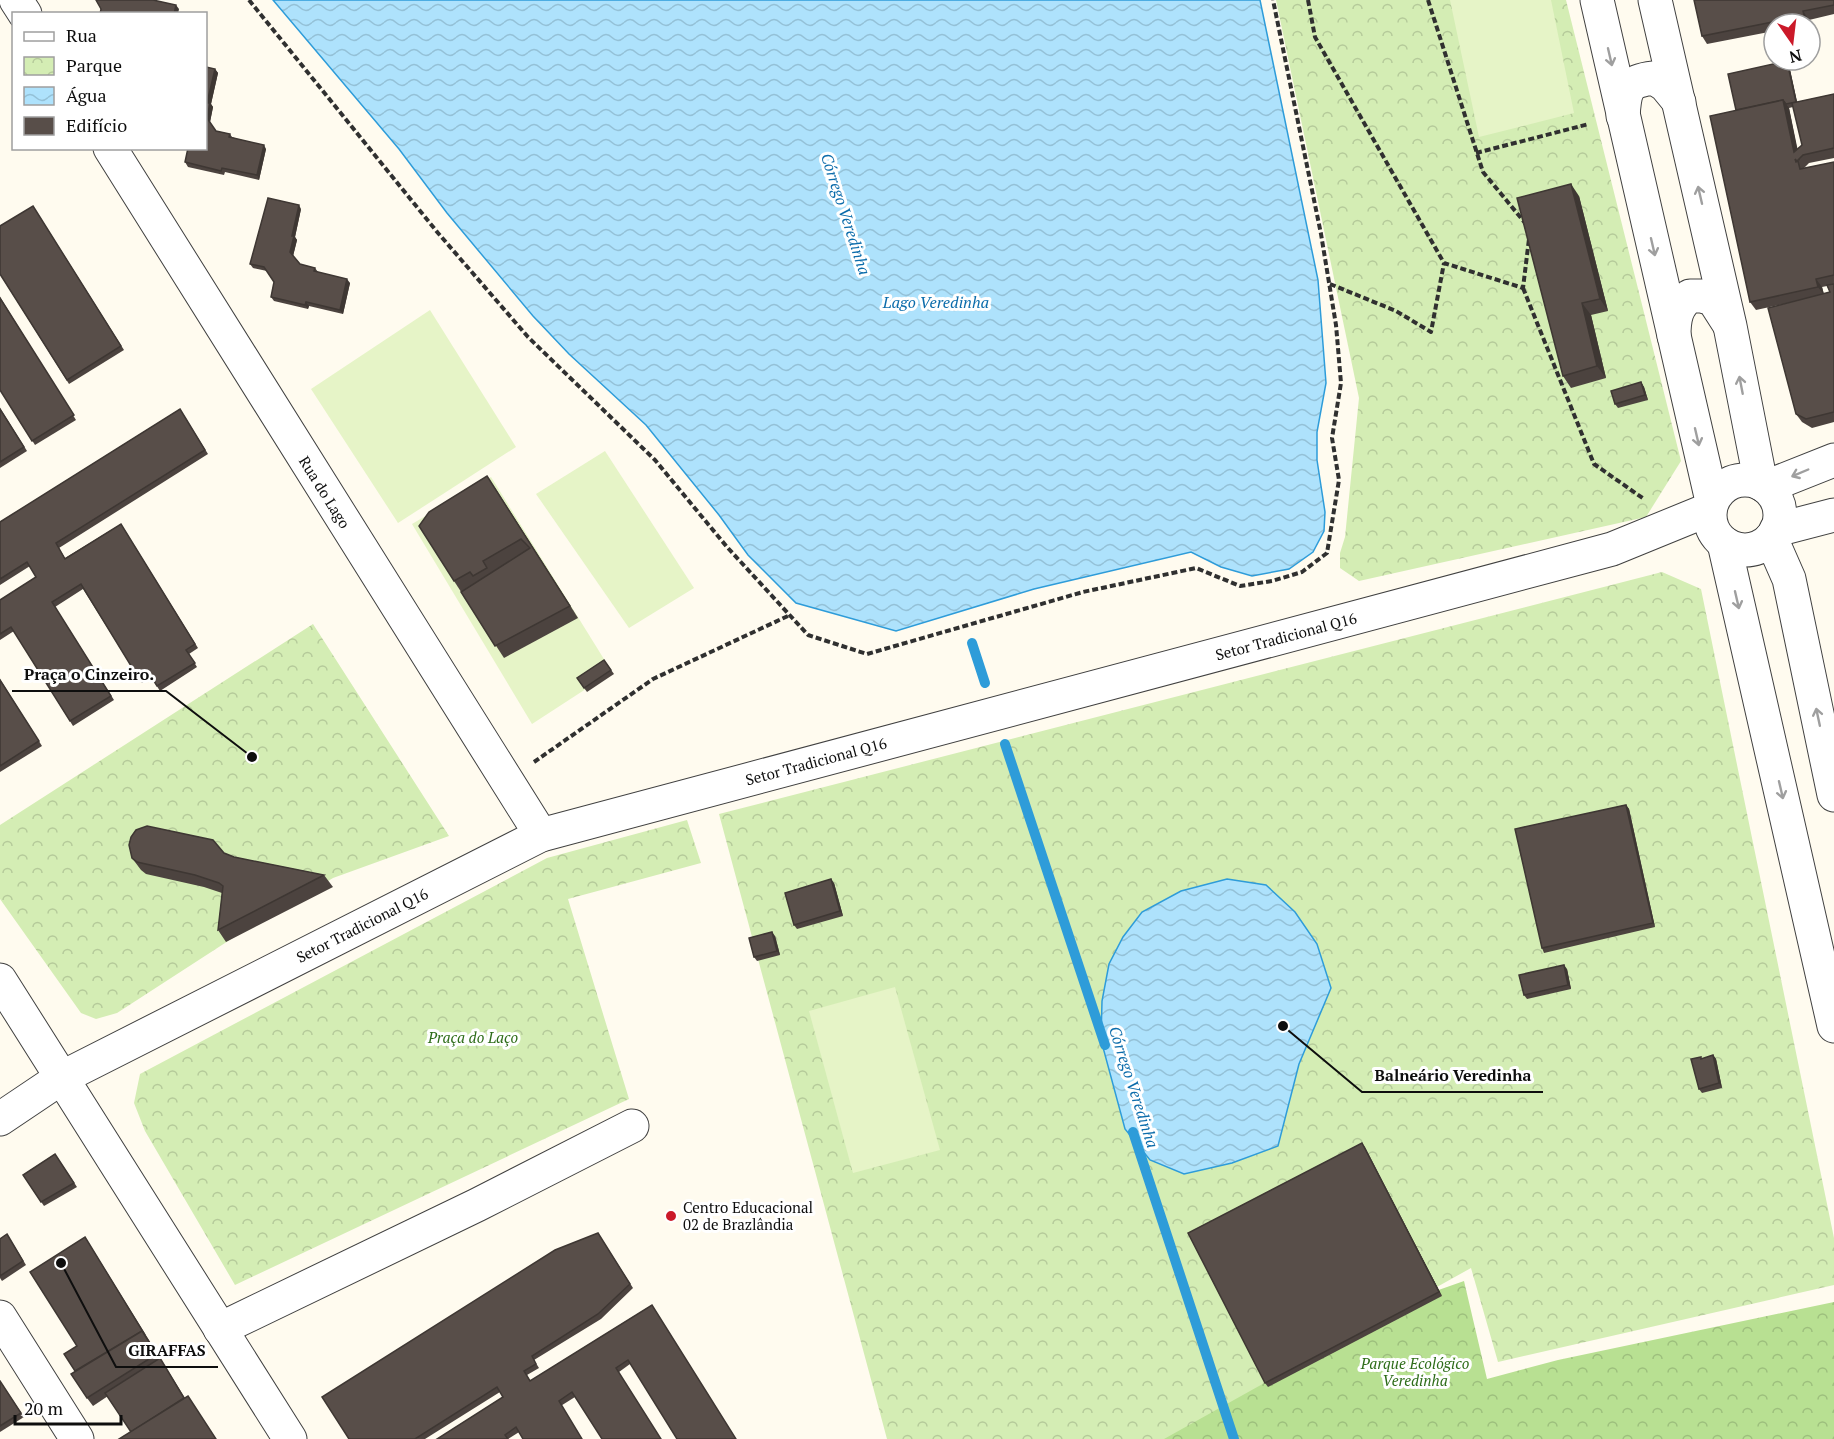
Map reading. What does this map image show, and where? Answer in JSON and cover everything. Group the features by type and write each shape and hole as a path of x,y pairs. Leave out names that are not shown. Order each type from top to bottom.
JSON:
{"street":[{"path":"1597,0 1834,1026"},
{"path":"1655,0 1730,326 1763,486"},
{"path":"1623,116 1627,90 1632,83 1641,79 1654,78 1665,85 1678,102"},
{"name":"Rua do Lago","path":"111,150 541,835"},
{"path":"1674,337 1674,322 1678,307 1690,296 1713,299 1730,326"},
{"path":"1763,486 1834,460"},
{"path":"1834,515 1774,534 1757,547 1740,550 1716,522 1720,489 1733,482 1747,480 1763,486 1774,496 1779,507 1779,519 1774,534 1789,579 1834,795"},
{"name":"Setor Tradicional Q16","path":"1612,549 1678,521 1716,522"},
{"name":"Setor Tradicional Q16","path":"0,1119 61,1078 541,835 1716,522"},
{"path":"0,980 290,1439"},
{"path":"220,1329 467,1210 632,1126"},
{"path":"0,1317 77,1439"}],"path":[{"path":"249,0 438,233 528,337 655,460 727,547 808,635 867,654 1083,592 1196,568 1239,586 1302,572 1327,553 1339,480 1332,438 1341,383 1336,325 1321,234 1273,0"},
{"path":"1308,0 1315,38 1444,263 1431,332 1396,311 1330,284"},
{"path":"1428,0 1483,172 1530,230 1524,288 1594,464 1678,521"},
{"path":"1476,153 1623,116"},
{"path":"1444,263 1524,288"},
{"path":"530,765 653,679 790,615"}],"green space":[{"path":"1276,0 1566,0 1681,461 1646,517 1359,581 1340,568 1359,398"},
{"path":"1450,0 1551,0 1574,113 1479,137"},
{"path":"430,310 516,447 398,523 311,389"},
{"path":"605,451 694,588 629,628 536,494"},
{"path":"491,477 612,672 532,724 412,524"},
{"path":"1662,572 1701,589 1834,1238 1834,1285 1498,1362 1471,1268 1164,1439 887,1439 719,814"},
{"path":"313,624 449,836 333,878 242,932 117,1013 96,1019 81,1013 0,899 0,825"},
{"name":"Praça do Laço","path":"687,820 701,863 568,899 629,1099 235,1285 145,1131 134,1103 140,1074 547,858"},
{"path":"895,987 940,1150 853,1173 809,1011"},
{"name":"Parque Ecológico Veredinha","path":"1464,1281 1487,1379 1558,1360 1834,1302 1834,1439 1153,1439 1430,1293"}],"water":[{"name":"Lago Veredinha","path":"273,0 1260,0 1318,280 1326,383 1317,432 1317,460 1325,512 1324,531 1313,552 1289,569 1252,576 1221,567 1191,552 1034,589 896,631 796,603 748,555 719,515 646,425 569,354 533,316 447,213 399,149"},
{"path":"1227,879 1266,885 1295,912 1317,944 1331,988 1299,1064 1278,1146 1232,1163 1184,1174 1150,1160 1125,1129 1101,1040 1102,1001 1109,964 1123,937 1142,912 1181,891"}],"building":[{"path":"96,0 153,0 176,5 174,12 100,12"},
{"path":"1694,0 1834,0 1834,5 1803,12 1762,12 1762,24 1702,36"},
{"path":"207,67 215,69 207,103"},
{"path":"1762,67 1762,72 1789,72 1796,102 1786,104 1783,100 1736,110 1728,74"},
{"path":"1834,94 1834,148 1803,155 1797,161 1795,159 1800,169 1834,162 1834,275 1816,279 1818,287 1750,302 1710,116 1783,100 1794,152 1802,145 1792,103"},
{"path":"207,118 216,131 230,134 229,137 264,145 257,175 222,168 221,171 185,162 188,150 207,150"},
{"path":"1571,184 1600,299 1582,303 1597,366 1563,376 1517,198"},
{"path":"268,198 299,205 290,252 300,264 315,268 314,271 347,279 340,310 271,297 274,282 264,267 250,264"},
{"path":"33,206 121,346 67,380 0,274 0,226"},
{"path":"1834,284 1834,412 1806,419 1796,414 1768,308 1830,292 1827,285"},
{"path":"0,298 74,415 32,441 0,390"},
{"path":"1641,382 1645,395 1615,404 1611,391"},
{"path":"0,409 24,447 0,462"},
{"path":"180,409 205,450 56,543 65,559 121,524 195,644 186,650 195,663 157,686 149,673 139,679 81,584 52,602 111,696 70,721 11,627 0,634 0,600 36,577 27,562 0,579 0,522"},
{"path":"487,476 570,606 495,646 461,592 530,548 521,539 483,561 487,568 473,576 470,572 454,581 419,526 429,512"},
{"path":"604,660 611,670 584,688 577,678"},
{"path":"0,680 39,741 0,766"},
{"path":"1626,805 1653,923 1542,948 1515,829"},
{"path":"147,826 213,840 224,853 234,857 324,875 218,930 223,886 195,875 137,862 132,858 129,845 131,837 136,830"},
{"path":"831,879 840,911 794,925 785,893"},
{"path":"772,932 777,951 754,957 749,938"},
{"path":"1564,965 1568,985 1524,995 1519,975"},
{"path":"1713,1055 1719,1083 1699,1089 1691,1059"},
{"path":"1362,1143 1439,1292 1265,1383 1188,1233"},
{"path":"55,1154 74,1183 41,1202 23,1175"},
{"path":"598,1233 630,1284 598,1314 532,1356 536,1364 524,1371 530,1381 652,1305 736,1439 677,1439 628,1360 616,1368 661,1439 602,1439 572,1392 559,1401 582,1439 523,1439 516,1427 505,1435 508,1439 437,1439 503,1397 497,1387 415,1439 349,1439 322,1397 555,1250"},
{"path":"7,1234 23,1261 0,1276 0,1239"},
{"path":"85,1237 145,1335 142,1331 75,1371 64,1354 77,1346 30,1272"},
{"path":"142,1331 157,1354 87,1398 71,1374"},
{"path":"160,1358 184,1398 131,1432 105,1393"},
{"path":"0,1381 21,1413 0,1426"},
{"path":"188,1396 216,1439 119,1439"}],"waterway":[{"name":"Córrego Veredinha","path":"972,643 985,683"},
{"name":"Córrego Veredinha","path":"1005,744 1105,1045"},
{"name":"Córrego Veredinha","path":"1133,1132 1234,1439"}],"place":[{"name":"Praça o Cinzeiro.","path":"252,757"},
{"name":"Balneário Veredinha","path":"1283,1026"},
{"name":"Centro Educacional 02 de Brazlândia","path":"671,1216"},
{"name":"GIRAFFAS","path":"61,1263"}]}
